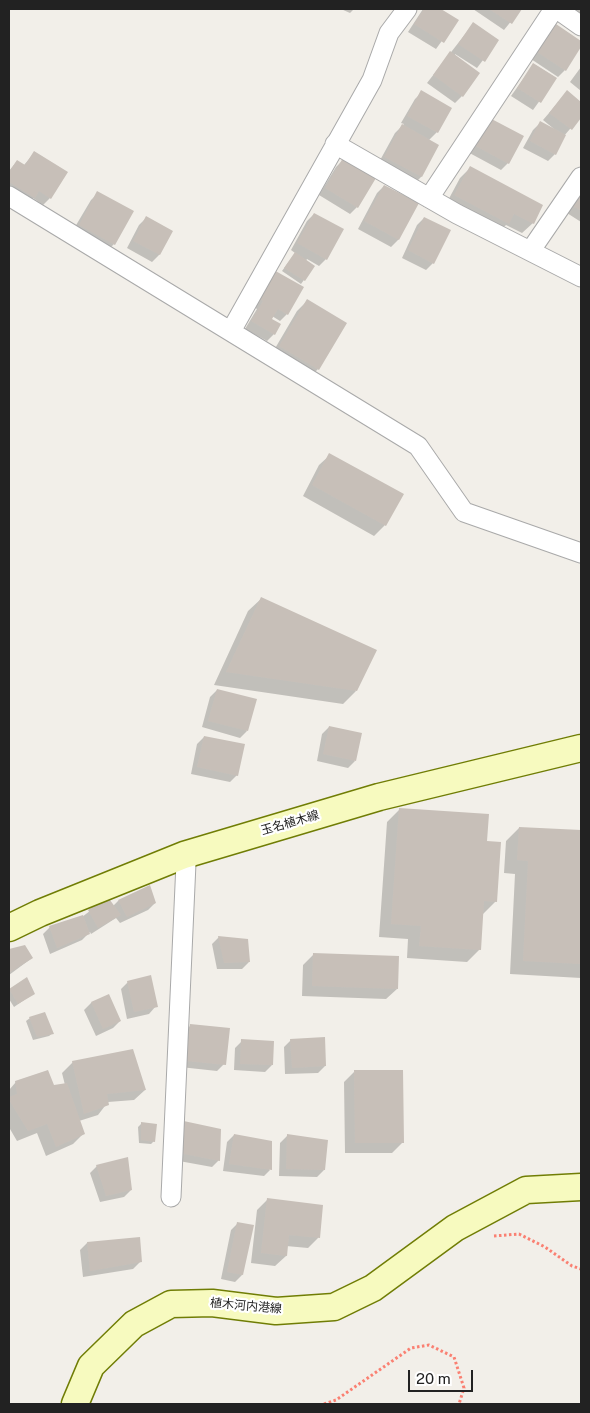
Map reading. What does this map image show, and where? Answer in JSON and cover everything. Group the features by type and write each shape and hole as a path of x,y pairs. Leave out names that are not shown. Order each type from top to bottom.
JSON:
{"main road":[{"name":"玉名植木線","path":"9,928 40,913 184,855 379,797 581,748"},
{"name":"植木河内港線","path":"75,1404 91,1366 134,1324 171,1304 212,1302 276,1311 334,1307 373,1288 455,1228 526,1190 581,1187"}],"street":[{"path":"231,332 372,80 389,33 407,9"},
{"path":"429,198 556,9 581,26"},
{"path":"335,144 429,198 581,276"},
{"path":"531,250 581,177"},
{"path":"9,196 418,446 464,512 581,553"},
{"path":"171,1196 186,863 184,855"}],"path":[{"path":"324,1404 336,1400 411,1348 429,1345 454,1357 464,1388 459,1404"}],"building":[{"path":"424,9 441,9 459,20 444,43 414,24"},
{"path":"489,9 522,9 512,24"},
{"path":"473,22 499,40 485,62 458,44"},
{"path":"556,24 581,41 581,47 566,71 537,52"},
{"path":"450,51 480,73 463,97 433,75"},
{"path":"533,63 557,78 541,103 517,88"},
{"path":"421,90 452,108 438,133 407,116"},
{"path":"567,90 581,102 581,118 572,130 549,113"},
{"path":"484,115 524,136 509,164 470,143"},
{"path":"540,121 566,135 556,155 530,141"},
{"path":"402,124 439,145 422,177 384,157"},
{"path":"34,151 68,172 51,199 39,191 35,198 9,182 9,172 17,160 25,165"},
{"path":"343,158 376,178 358,208 325,188"},
{"path":"470,166 543,205 534,224 514,214 509,224 454,195"},
{"path":"384,185 419,203 399,240 364,221"},
{"path":"97,191 134,211 115,245 79,225"},
{"path":"581,192 581,211 573,206"},
{"path":"314,213 344,229 327,260 297,243"},
{"path":"146,216 173,231 160,255 133,241"},
{"path":"424,217 451,230 434,264 408,250"},
{"path":"295,252 315,266 305,281 284,268"},
{"path":"272,269 304,287 288,315 278,309 272,319 281,324 275,335 251,321 263,301 256,297"},
{"path":"307,299 347,323 319,370 279,346"},
{"path":"329,453 404,494 386,526 312,485"},
{"path":"261,597 377,650 357,691 226,672"},
{"path":"217,689 257,699 248,731 208,721"},
{"path":"329,726 362,733 356,761 323,754"},
{"path":"204,736 245,744 238,776 197,767"},
{"path":"399,808 489,814 487,841 501,842 497,902 484,901 481,950 419,946 421,926 391,924"},
{"path":"519,827 581,830 581,964 523,961 528,861 517,860"},
{"path":"150,885 156,903 127,917 118,900"},
{"path":"107,896 121,915 98,928 88,910"},
{"path":"83,915 90,934 57,948 49,926"},
{"path":"218,936 248,939 250,962 224,963"},
{"path":"25,945 33,958 9,973 9,949"},
{"path":"313,953 399,956 398,989 312,986"},
{"path":"151,975 158,1007 134,1012 127,981"},
{"path":"27,977 35,994 18,1004 9,989"},
{"path":"109,994 121,1021 103,1029 91,1002"},
{"path":"45,1012 54,1034 37,1037 29,1017"},
{"path":"190,1024 230,1028 226,1065 186,1061"},
{"path":"325,1037 326,1066 292,1068 290,1039"},
{"path":"241,1039 274,1041 273,1065 240,1064"},
{"path":"133,1049 146,1090 107,1094 109,1105 84,1114 72,1061"},
{"path":"48,1070 54,1085 67,1083 85,1134 56,1147 47,1124 28,1131 9,1100 9,1097 17,1094 15,1081"},
{"path":"354,1070 403,1070 404,1143 355,1143"},
{"path":"179,1120 221,1129 220,1161 174,1152"},
{"path":"141,1122 157,1124 155,1142 141,1140"},
{"path":"234,1134 272,1141 272,1170 229,1164"},
{"path":"287,1134 328,1140 325,1170 286,1169"},
{"path":"128,1157 132,1190 106,1196 96,1165"},
{"path":"267,1198 323,1205 320,1238 289,1235 287,1256 261,1253"},
{"path":"237,1222 254,1225 243,1275 227,1272"},
{"path":"140,1237 142,1262 90,1271 87,1242"}]}
